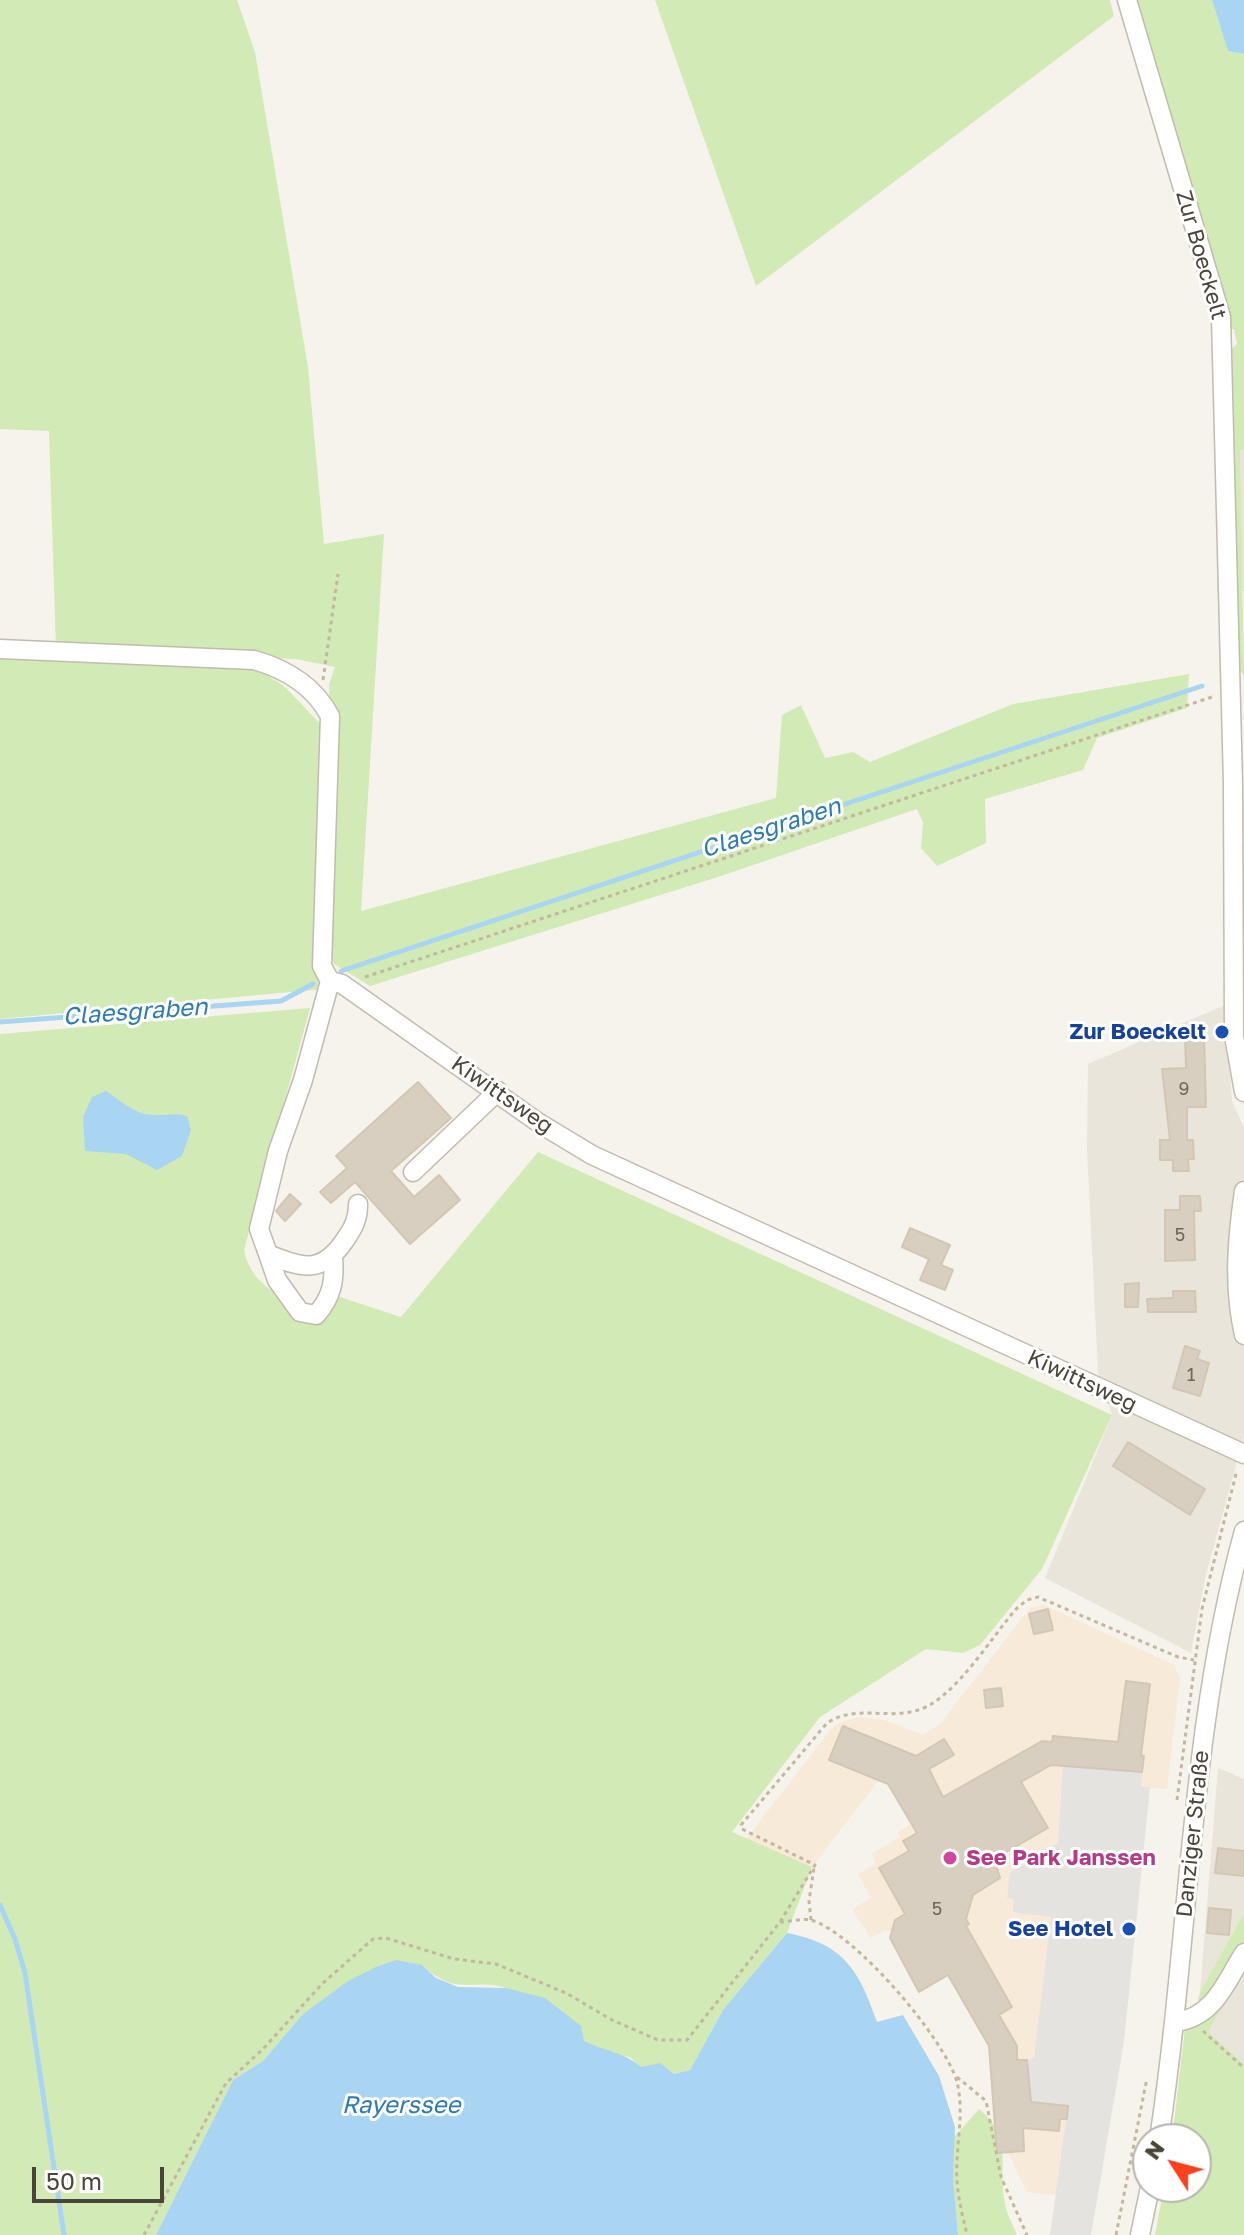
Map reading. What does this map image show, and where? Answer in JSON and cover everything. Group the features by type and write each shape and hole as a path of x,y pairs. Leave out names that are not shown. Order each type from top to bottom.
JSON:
{"street":[{"name":"Zur Boeckelt","path":"1127,0 1221,317 1231,690 1234,1036 1244,1092"},
{"path":"0,649 254,660 281,667 321,699 330,716 322,966 336,982 278,1151 259,1229 277,1280 300,1312 316,1315 328,1301 335,1279 333,1257"},
{"name":"Kiwittsweg","path":"336,982 498,1091 539,1123 606,1162 1244,1454"},
{"path":"413,1172 498,1091"},
{"path":"1244,1191 1237,1237 1236,1299 1244,1335"},
{"path":"268,1254 291,1264 317,1266 333,1257 358,1220 358,1204"},
{"name":"Danziger Straße","path":"1161,2123 1176,2022 1201,1753 1222,1622 1244,1531"},
{"path":"1176,2022 1199,2016 1212,2006 1244,1953"},
{"path":"1140,2235 1147,2203"}],"path":[{"path":"321,699 338,574"},
{"path":"336,982 1231,690"},
{"path":"815,1865 742,1829 741,1825 827,1723 840,1715 910,1712 937,1701 1027,1600 1038,1597 1164,1651 1194,1660"},
{"path":"811,1920 809,1901 815,1865"},
{"path":"144,2235 226,2083 263,2049 322,1984 373,1939 386,1938 454,1959 496,1964 566,1993 612,2020 658,2040 676,2043 687,2040 697,2031 780,1922 815,1865"},
{"path":"780,1922 811,1920 873,1962 923,2025 954,2075 986,2101 1001,2177 1027,2235"},
{"path":"1199,2016 1203,2030 1244,2068"},
{"path":"954,2075 960,2138 957,2178 967,2235"}],"shaded area":[{"path":"1244,450 1244,591 1241,592 1240,451"},
{"path":"1225,1005 1232,1101 1244,1128 1244,1437 1205,1578 1191,1653 1045,1578 1112,1415 1098,1373 1087,1150 1088,1064"},
{"path":"1044,1605 1174,1665 1180,1678 1167,1789 1150,1788 1124,2041 1091,2235 1050,2235 1056,2195 1027,2192 1008,2152 997,2153 989,2046 948,1974 919,1992 902,1963 915,1955 890,1938 892,1932 885,1930 871,1938 852,1909 871,1898 858,1874 876,1864 871,1854 900,1837 898,1832 911,1824 888,1784 879,1780 812,1867 746,1839 832,1728 860,1717 884,1720 923,1735 940,1724 1030,1608"},
{"path":"1063,1766 1142,1772 1141,1787 1150,1787 1124,2041 1091,2235 1050,2235 1068,2106 1031,2102 1027,2060 1034,2058 1051,1917 1013,1912 1014,1899 1007,1898 1010,1873 1058,1843"},
{"path":"1218,1768 1244,1779 1244,1913 1200,1992"},
{"path":"1244,1967 1244,2064 1207,2032"}],"green space":[{"path":"0,0 237,0 255,52 308,367 324,544 384,534 361,911 776,798 782,715 801,705 825,758 853,752 870,762 1013,704 1189,674 1187,708 1097,738 1083,770 985,799 986,843 937,866 921,848 923,823 917,809 721,876 370,986 334,964 326,932 333,794 329,684 335,667 296,659 56,649 49,431 0,429"},
{"path":"655,0 1110,0 1114,16 756,286"},
{"path":"1137,0 1212,0 1228,51 1244,54 1244,450 1240,451 1244,676 1237,666 1231,349 1237,344 1234,329 1229,329"},
{"path":"0,651 256,667 285,687 327,731 323,989 0,1019"},
{"path":"310,1008 244,1250 255,1275 287,1299 325,1314 334,1295 401,1317 538,1152 1112,1415 1042,1569 980,1645 963,1653 926,1649 820,1717 732,1832 812,1867 787,1933 723,2010 690,2070 674,2074 641,2067 630,2057 613,2055 583,2041 580,2026 536,2001 496,1986 446,1981 422,1965 302,2015 263,2061 233,2080 156,2235 0,2235 0,1034"},
{"path":"1244,1913 1244,1967 1208,2032 1244,2064 1244,2235 1155,2235 1161,2203 1212,2203 1212,2123 1174,2123 1185,2028 1192,2027 1200,1992"},
{"path":"979,2109 996,2129 1000,2139 1005,2203 1017,2235 958,2235 949,2143"}],"water":[{"path":"1212,0 1244,0 1244,54 1228,51"},
{"path":"106,1091 141,1113 187,1116 191,1130 182,1156 157,1170 126,1154 85,1151 83,1117 92,1097"},
{"name":"Rayerssee","path":"787,1933 823,1944 847,1962 863,1988 877,2022 903,2015 939,2076 955,2127 953,2179 958,2235 156,2235 233,2080 263,2061 302,2015 348,1981 376,1967 396,1960 422,1965 436,1978 458,1987 506,1988 545,1998 581,2026 584,2041 621,2055 641,2067 660,2063 674,2074 690,2070 723,2010"}],"building":[{"path":"1204,1034 1206,1107 1187,1107 1187,1140 1193,1140 1194,1159 1188,1159 1189,1171 1173,1171 1173,1160 1160,1160 1160,1140 1170,1140 1162,1069 1186,1068 1185,1035"},
{"path":"418,1082 451,1118 391,1171 414,1197 439,1175 460,1200 410,1244 355,1182 331,1203 320,1192 347,1168 336,1156"},
{"path":"290,1194 301,1204 285,1221 276,1211"},
{"path":"1180,1196 1200,1196 1201,1211 1194,1211 1195,1260 1165,1261 1165,1210 1180,1210"},
{"path":"910,1228 950,1245 941,1265 953,1270 945,1290 920,1280 929,1259 902,1247"},
{"path":"1139,1283 1138,1307 1125,1307 1125,1284"},
{"path":"1173,1291 1195,1291 1196,1312 1148,1312 1147,1299 1173,1298"},
{"path":"1185,1346 1200,1351 1197,1359 1209,1363 1200,1396 1173,1388"},
{"path":"1128,1442 1205,1489 1190,1515 1113,1466"},
{"path":"1048,1609 1053,1630 1034,1634 1029,1614"},
{"path":"1126,1681 1150,1684 1141,1755 1144,1756 1142,1772 1051,1765 1021,1782 1048,1828 994,1859 1000,1878 973,1895 966,1919 969,1924 966,1926 1012,2007 999,2015 1017,2046 1017,2060 1027,2060 1031,2102 1068,2106 1067,2119 1060,2119 1059,2131 1023,2128 1024,2151 997,2153 989,2046 948,1975 919,1992 890,1938 895,1920 905,1914 879,1868 909,1851 903,1841 917,1833 888,1784 829,1760 843,1726 916,1756 944,1739 954,1755 929,1769 943,1797 1042,1741 1052,1742 1053,1736 1118,1742"},
{"path":"1001,1688 1003,1706 986,1708 984,1690"},
{"path":"1218,1848 1244,1851 1244,1876 1215,1873"},
{"path":"1209,1908 1231,1910 1229,1935 1207,1933"}],"waterway":[{"name":"Claesgraben","path":"341,971 1202,686"},
{"name":"Claesgraben","path":"0,1022 281,1001 313,984"},
{"path":"0,1905 25,1973 64,2235"}],"place":[{"name":"Zur Boeckelt","path":"1222,1032"},
{"name":"See Park Janssen","path":"950,1858"},
{"name":"See Hotel","path":"1129,1929"}]}
